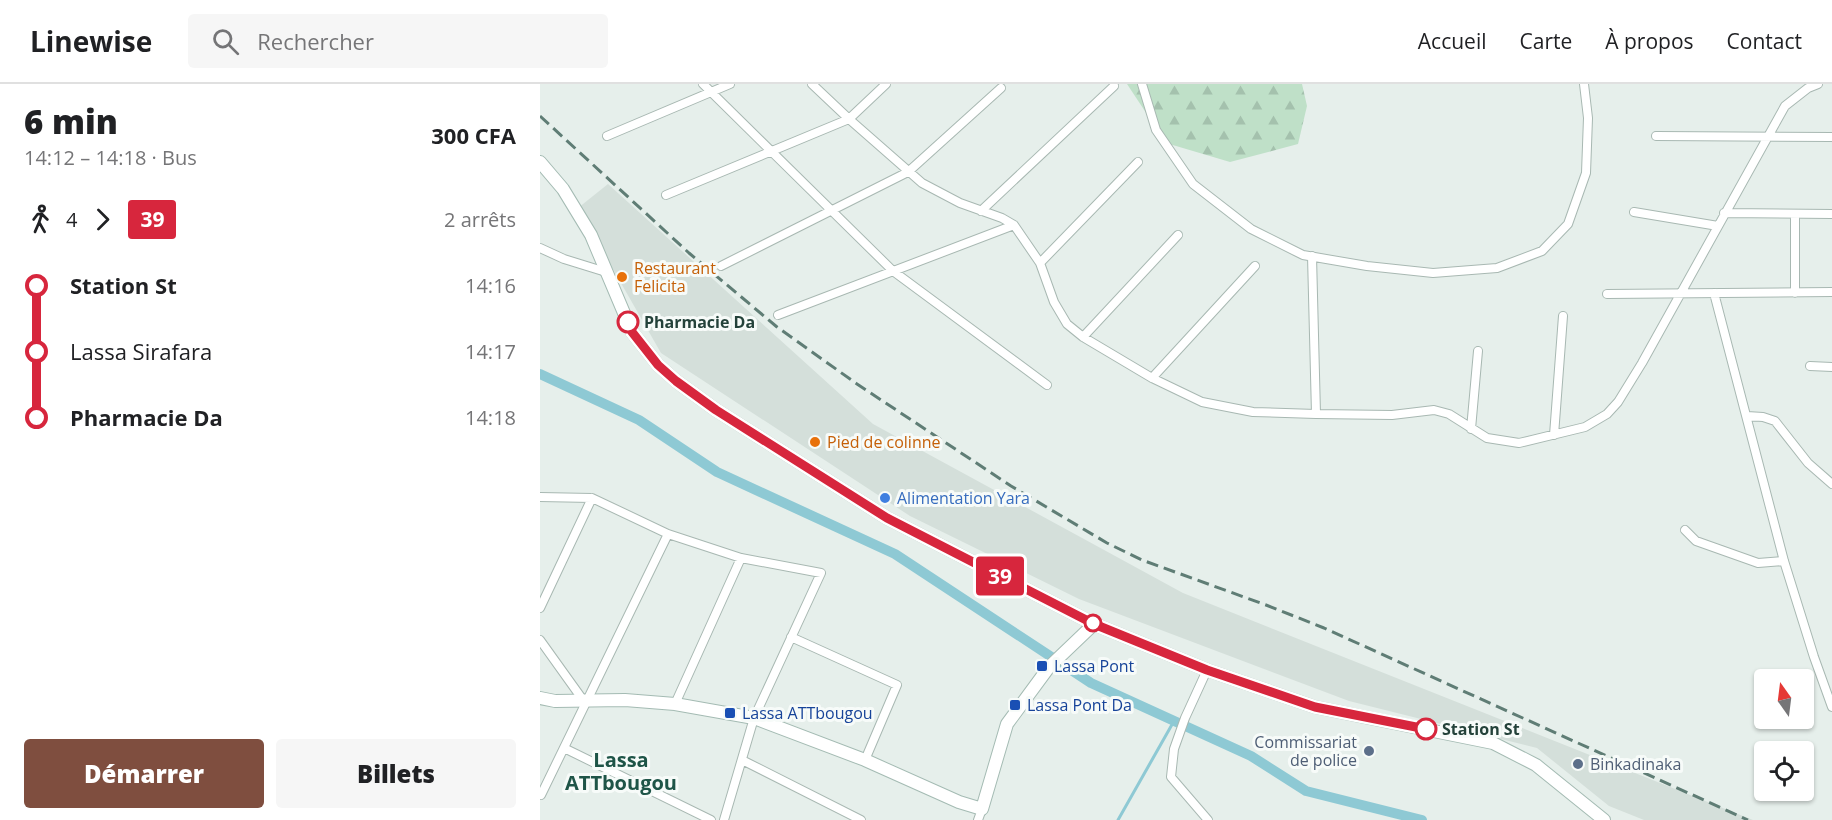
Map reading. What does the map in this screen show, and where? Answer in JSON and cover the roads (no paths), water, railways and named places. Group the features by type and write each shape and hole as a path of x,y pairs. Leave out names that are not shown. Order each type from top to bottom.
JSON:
{"main road":[{"path":"540,162 563,189 591,235 632,332 658,365 692,393 887,518 1094,624 1207,670 1315,707 1493,743 1536,765 1604,820"},
{"path":"540,698 555,701 625,700 675,704 754,718 865,760 959,802 980,814 1007,724 1049,668 1094,624"}],"street":[{"path":"703,84 893,271 1047,384"},
{"path":"607,136 730,84"},
{"path":"812,84 921,183 960,203 1014,225 1040,263 1054,302 1067,324 1083,337 1152,378 1202,402 1253,412 1392,415 1434,410 1449,414 1486,438 1519,443 1586,427 1607,414 1618,402 1785,106 1808,88 1818,84"},
{"path":"666,195 849,119 886,84"},
{"path":"1142,84 1156,130 1193,184 1251,229 1303,255 1367,266 1433,273 1497,268 1542,251 1568,224 1586,173 1588,118 1584,84"},
{"path":"981,211 1114,86"},
{"path":"721,266 908,172 1001,88"},
{"path":"1656,136 1832,137"},
{"path":"1040,263 1138,162"},
{"path":"1634,212 1718,226"},
{"path":"1724,213 1832,214"},
{"path":"1795,214 1795,292"},
{"path":"778,315 1014,225"},
{"path":"1083,337 1178,235"},
{"path":"540,248 564,259 606,272"},
{"path":"1312,256 1316,414"},
{"path":"1152,378 1255,266"},
{"path":"1607,294 1832,292"},
{"path":"1714,293 1784,561 1832,707"},
{"path":"1554,435 1563,316"},
{"path":"1472,429 1478,351"},
{"path":"1810,366 1832,367"},
{"path":"1747,416 1763,417 1775,421 1808,463 1832,484"},
{"path":"540,496 592,498 668,534 741,558 821,573 754,718 724,820"},
{"path":"540,608 592,498"},
{"path":"1684,530 1696,541 1758,563 1784,561"},
{"path":"541,795 585,700 668,534"},
{"path":"675,704 741,558"},
{"path":"791,637 897,685 865,760"},
{"path":"540,640 585,700"},
{"path":"1207,670 1174,749 1171,777 1208,820"},
{"path":"564,748 711,820"},
{"path":"742,760 861,820"}],"waterway":[{"path":"540,374 639,420 717,472 895,554 1091,683 1251,756 1306,791 1422,820"},
{"path":"1118,820 1174,721"}],"railway":[{"path":"540,116 689,253 777,327 857,384 1011,486 1107,543 1142,560 1324,628 1748,820"}],"place":[{"name":"Restaurant Felicita","path":"622,277"},
{"name":"Pharmacie Da","path":"628,322"},
{"name":"Pied de colinne","path":"815,442"},
{"name":"Alimentation Yara","path":"885,498"},
{"name":"Lassa Pont","path":"1042,666"},
{"name":"Lassa Pont Da","path":"1015,705"},
{"name":"Lassa ATTbougou","path":"730,713"},
{"name":"Station St","path":"1426,729"},
{"name":"Commissariat de police","path":"1369,751"},
{"name":"Binkadinaka","path":"1578,764"}],"district":[{"name":"Lassa ATTbougou","path":"621,770"}]}
